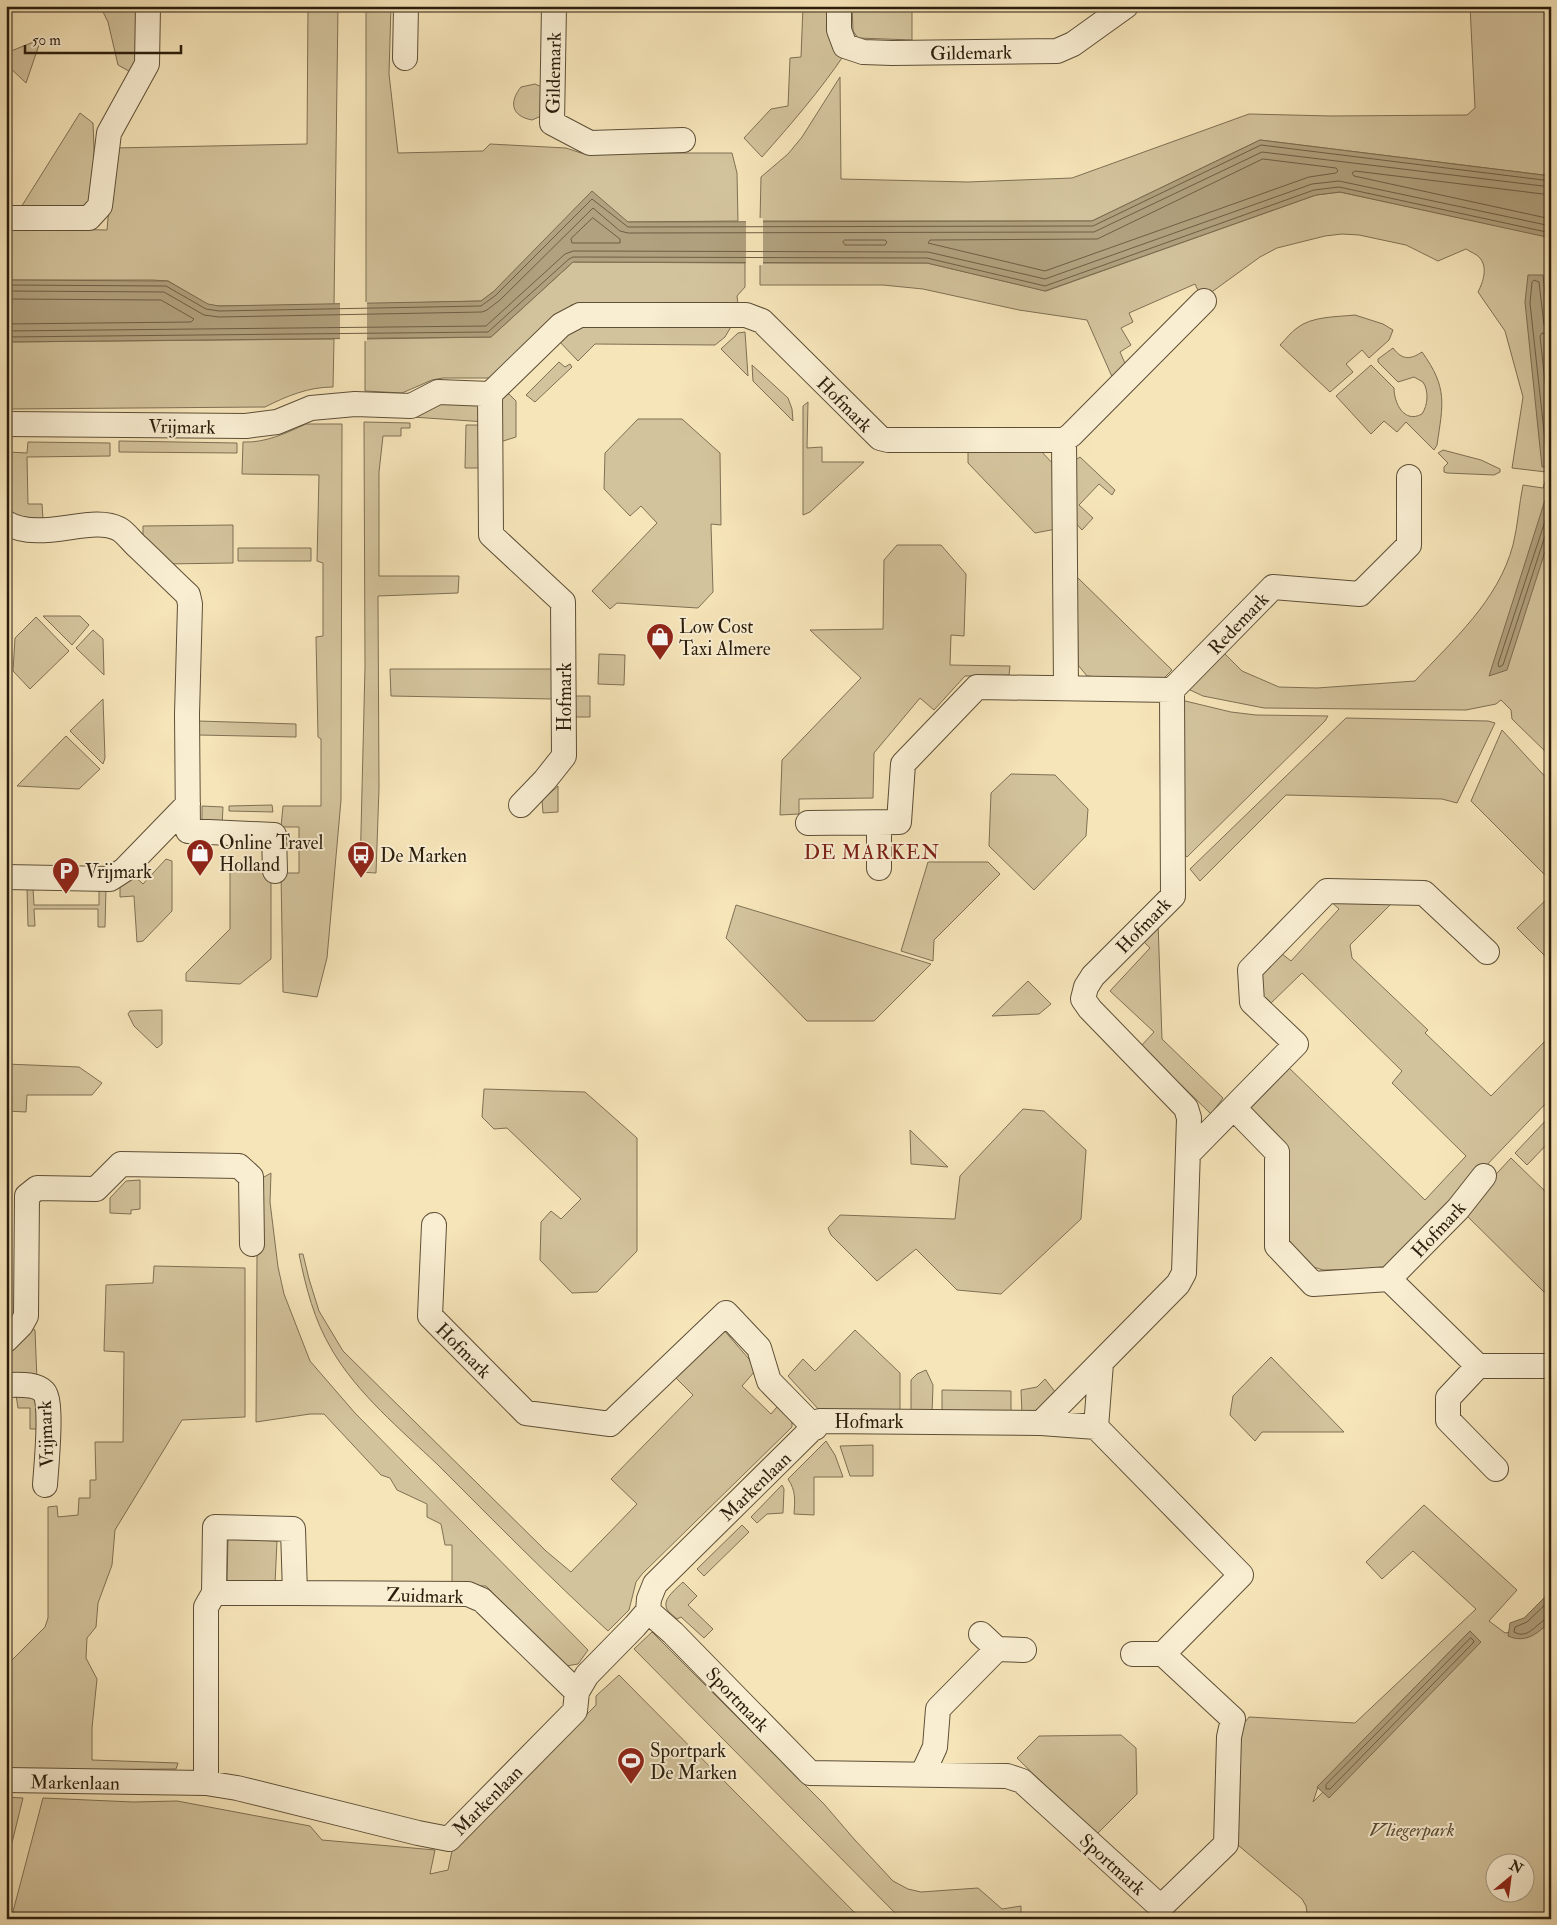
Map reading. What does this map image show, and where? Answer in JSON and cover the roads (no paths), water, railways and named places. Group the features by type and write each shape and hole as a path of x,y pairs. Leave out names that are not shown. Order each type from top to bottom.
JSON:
{"street":[{"path":"6,218 89,218 100,206 109,132 147,64 148,6"},
{"path":"405,58 406,6"},
{"name":"Gildemark","path":"554,6 552,124 590,143 683,140"},
{"name":"Gildemark","path":"838,6 839,30 845,46 863,52 892,53 1057,51 1073,44 1126,6"},
{"path":"1066,688 1064,440 1084,423 1204,301"},
{"name":"Hofmark","path":"521,805 545,780 564,756 563,602 491,535 490,394 561,325 580,315 746,315 762,321 880,438 888,440 1064,440"},
{"name":"Vrijmark","path":"6,424 246,426 277,422 311,408 355,404 411,406 438,392 490,394"},
{"name":"Redemark","path":"1172,690 1273,587 1360,594 1409,545 1409,477"},
{"path":"6,523 13,527 27,530 52,530 102,524 119,529 188,595 190,620 187,714 188,831 274,835 275,871"},
{"path":"808,823 899,822 903,764 977,687 1172,690"},
{"name":"Hofmark","path":"434,1225 430,1316 526,1413 610,1424 726,1313 759,1348 769,1381 815,1428 820,1421 1041,1424 1178,1284 1184,1274 1190,1118 1186,1108 1090,1010 1083,999 1086,987 1093,976 1173,896 1172,690"},
{"path":"6,877 110,879 124,870 188,804"},
{"path":"879,822 879,868"},
{"path":"1188,1154 1296,1044 1252,1002 1250,970 1327,891 1424,893 1487,952"},
{"path":"1234,1108 1277,1152 1276,1246 1313,1284 1389,1280 1478,1366 1551,1366"},
{"path":"6,1340 21,1325 26,1316 27,1196 37,1188 96,1189 121,1164 240,1166 251,1177 252,1244"},
{"name":"Hofmark","path":"1389,1280 1458,1209 1484,1176"},
{"path":"1096,1427 1101,1363"},
{"path":"1478,1366 1448,1398 1448,1420 1496,1469"},
{"name":"Vrijmark","path":"6,1385 36,1387 43,1391 47,1397 46,1485"},
{"path":"1041,1424 1096,1427 1241,1575 1163,1654 1133,1654"},
{"name":"Markenlaan","path":"6,1780 206,1783 237,1788 449,1839 575,1711 577,1692 587,1675 636,1626 648,1610 649,1598 655,1584 815,1428"},
{"path":"206,1783 206,1607 214,1593 215,1527 293,1529 295,1593"},
{"name":"Zuidmark","path":"214,1593 468,1594 482,1600 577,1692"},
{"name":"Sportmark","path":"648,1610 673,1633 810,1773 923,1773 1007,1776 1022,1781 1155,1902 1164,1904 1226,1844 1229,1737 1233,1719 1163,1654"},
{"path":"923,1773 935,1747 938,1709 988,1642 1024,1650"}],"water":[{"path":"1260,140 1551,176 1551,238 1340,192 1316,195 1045,291 927,263 573,262 491,337 6,342 6,280 168,281 208,304 219,306 481,301 493,292 592,191 628,222 1092,221"},
{"path":"1528,275 1543,275 1551,346 1551,466 1542,467 1525,302"},
{"path":"1546,497 1551,499 1551,533 1507,670 1489,676"},
{"path":"1551,1591 1551,1620 1532,1636 1521,1639 1508,1636 1510,1623 1524,1618"},
{"path":"1470,1631 1481,1642 1329,1798 1317,1787"}],"place":[{"name":"Low Cost Taxi Almere","path":"660,661"},
{"name":"Online Travel Holland","path":"200,877"},
{"name":"De Marken","path":"361,879"},
{"name":"Vrijmark","path":"66,895"},
{"name":"Sportpark De Marken","path":"631,1785"}],"district":[{"name":"DE MARKEN","path":"872,852"}],"park label":[{"name":"Vliegerpark","path":"1412,1829"}]}
